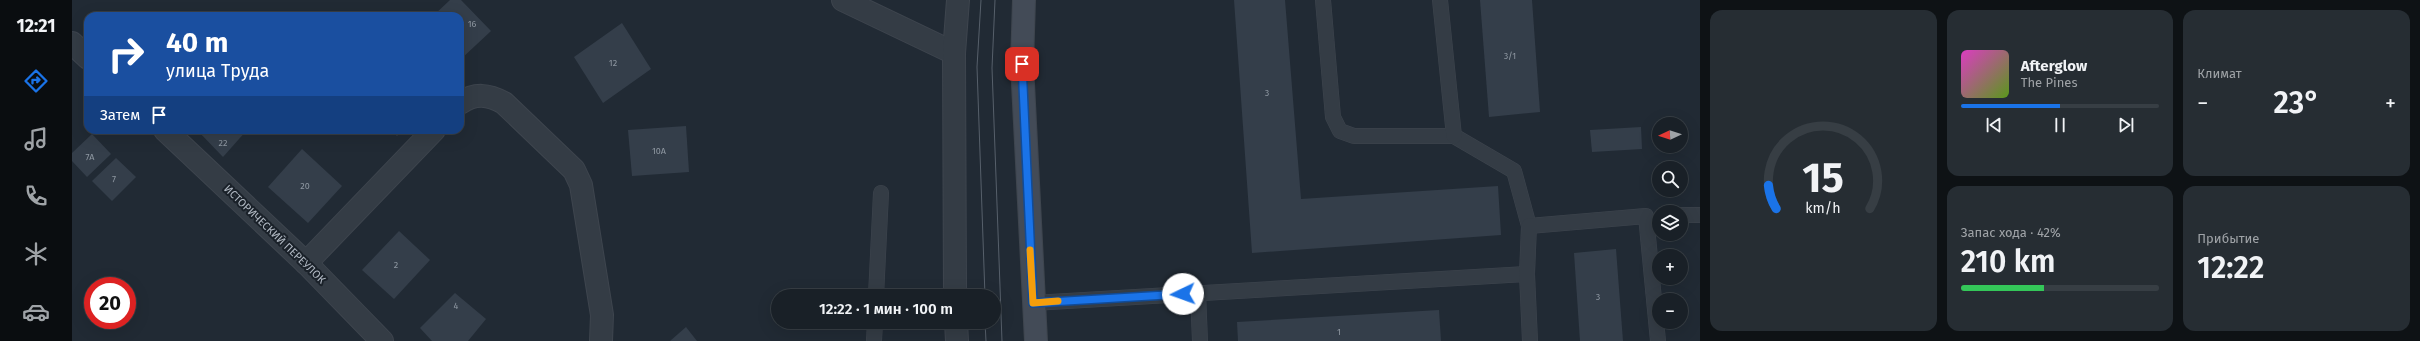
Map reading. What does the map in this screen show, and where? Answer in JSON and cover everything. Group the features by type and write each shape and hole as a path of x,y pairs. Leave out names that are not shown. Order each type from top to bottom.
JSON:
{"street":[{"path":"844,0 954,53"},
{"path":"955,289 954,53 958,0"},
{"path":"1024,0 1022,64 1036,341"},
{"path":"72,43 84,54"},
{"path":"464,100 480,95 492,97 504,103 574,170 581,185 602,315 601,341"},
{"name":"ИСТОРИЧЕСКИЙ ПЕРЕУЛОК","path":"168,134 306,263 382,341"},
{"path":"306,263 430,134"},
{"path":"956,329 957,341"}],"lane":[{"path":"1323,0 1333,117 1340,131 1354,136 1454,136 1514,171 1529,226 1526,274 1530,341"},
{"path":"1440,0 1454,136"},
{"path":"876,289 881,193"},
{"path":"1688,215 1700,214"},
{"path":"1529,226 1652,216"},
{"path":"1654,241 1658,341"},
{"path":"1033,303 1526,274"},
{"path":"1198,293 1200,341"},
{"path":"874,341 875,329"}],"building":[{"path":"450,0 461,0 491,31 464,56 464,12 437,12"},
{"path":"1234,0 1285,0 1301,199 1498,186 1501,235 1252,253"},
{"path":"1480,0 1532,0 1540,112 1489,117"},
{"path":"622,23 651,69 603,103 574,57"},
{"path":"686,126 689,172 632,176 628,130"},
{"path":"1641,127 1642,149 1592,152 1590,130"},
{"path":"92,134 111,154 87,177 72,161 72,153"},
{"path":"201,134 243,134 223,157"},
{"path":"302,149 342,186 308,223 268,187"},
{"path":"116,158 136,177 112,201 92,181"},
{"path":"399,231 430,260 394,299 362,270"},
{"path":"1616,249 1623,341 1580,341 1574,253"},
{"path":"455,293 486,319 468,341 432,341 420,328"},
{"path":"1439,310 1441,341 1238,341 1237,322"},
{"path":"686,327 697,341 670,341"}],"tram line":[{"path":"981,0 977,67 985,289"},
{"path":"995,0 992,68 1002,341"},
{"path":"985,329 986,341"}],"slow traffic":[{"path":"1030,250 1033,303 1058,301"}],"route":[{"path":"1022,64 1033,303 1183,294"}]}
